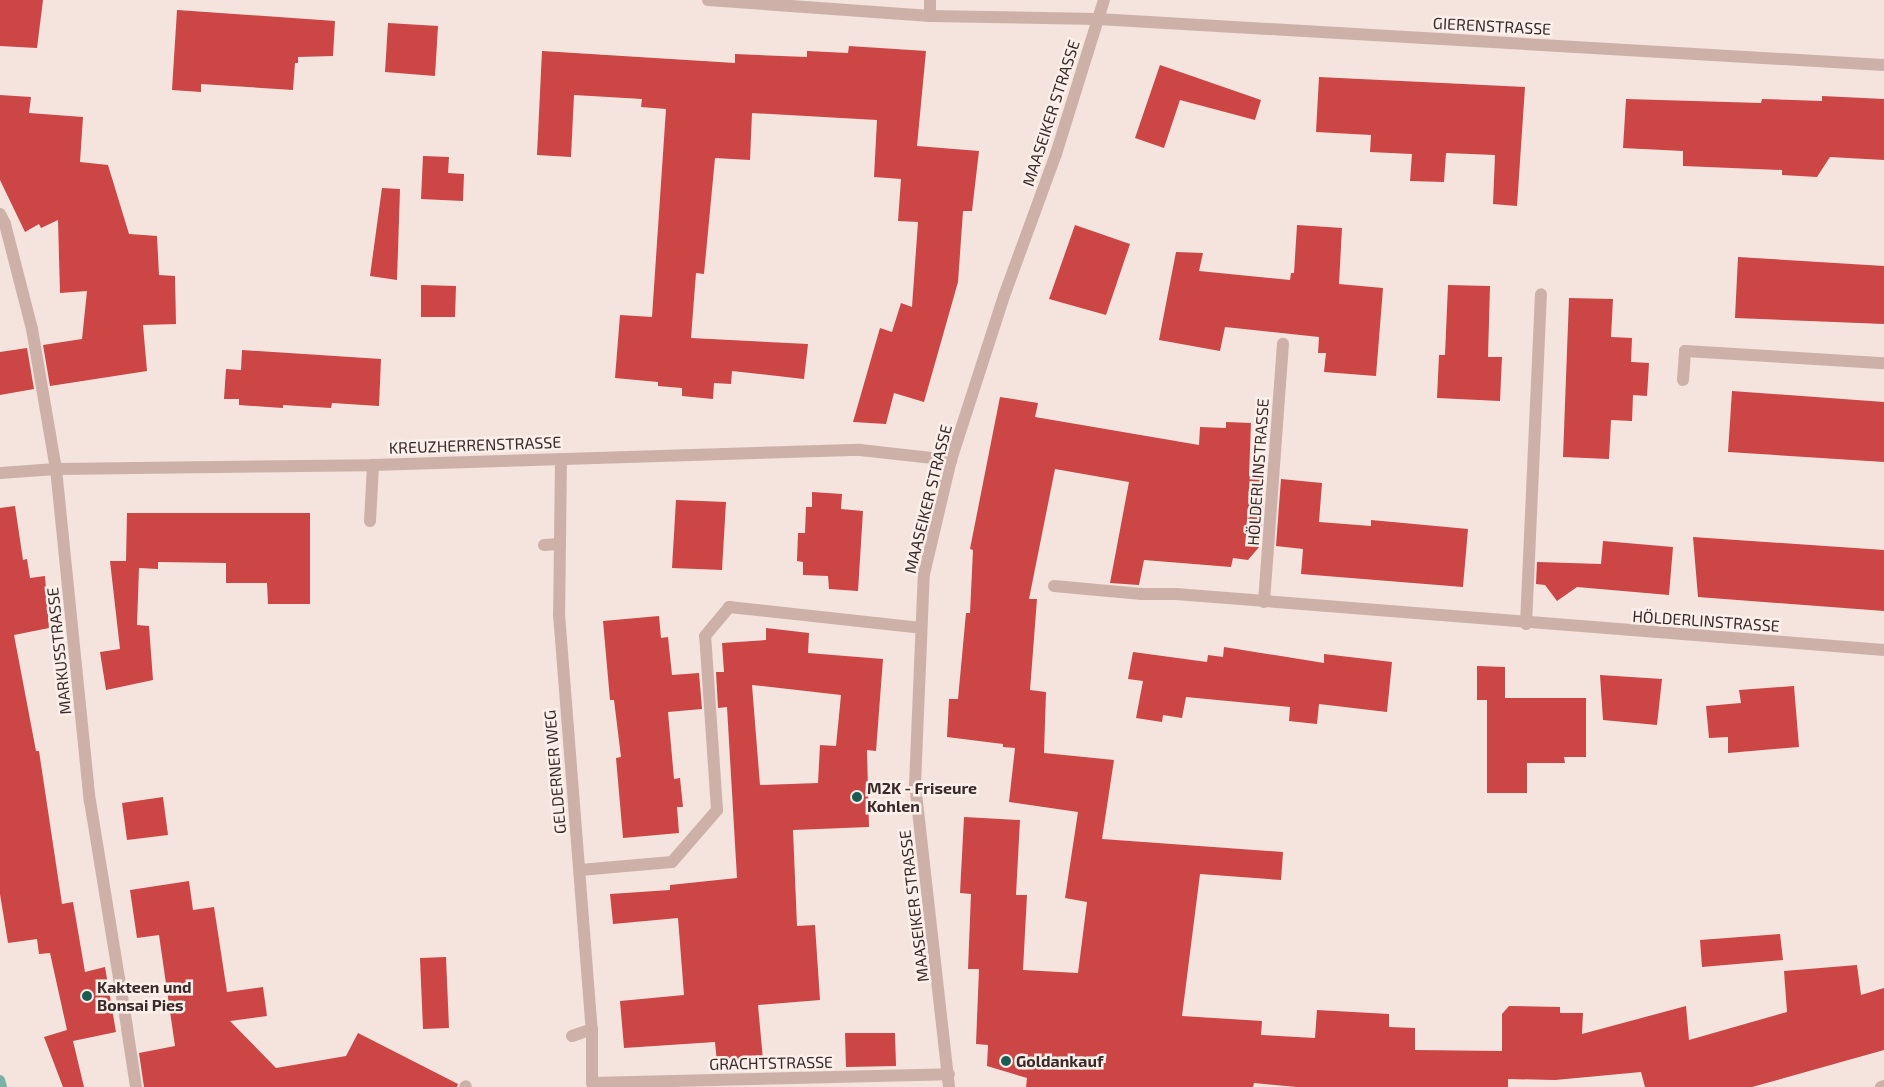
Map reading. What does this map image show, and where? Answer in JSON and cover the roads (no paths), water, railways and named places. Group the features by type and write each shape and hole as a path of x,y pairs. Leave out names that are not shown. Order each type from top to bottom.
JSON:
{"street":[{"name":"GIERENSTRASSE","path":"708,0 930,16 1098,19 1884,65"},
{"path":"930,0 930,16"},
{"name":"MAASEIKER STRASSE","path":"949,1081 915,785 920,628 924,574 951,460 1004,296 1056,154 1104,0"},
{"name":"MARKUSSTRASSE","path":"0,214 5,224 32,329 56,469 90,801 136,1087"},
{"path":"1526,624 1541,294"},
{"name":"HÖLDERLINSTRASSE","path":"1264,602 1283,344"},
{"path":"1683,380 1684,351 1884,363"},
{"name":"KREUZHERRENSTRASSE","path":"0,473 56,469 373,464 860,450 951,460"},
{"name":"GELDERNER WEG","path":"561,459 559,614 592,1030 592,1083"},
{"path":"370,521 373,464"},
{"path":"544,544 560,544"},
{"name":"HÖLDERLINSTRASSE","path":"1054,586 1142,594 1176,594 1526,624 1884,650"},
{"path":"580,870 672,862 717,810 705,636 729,607 920,628"},
{"path":"572,1036 592,1030"},
{"name":"GRACHTSTRASSE","path":"592,1083 717,1080 949,1081"}],"waterway":[{"path":"0,1080 2,1087"}],"place":[{"name":"M2K - Friseure Kohlen","path":"857,797"},
{"name":"Kakteen und Bonsai Pies","path":"87,996"},
{"name":"Goldankauf","path":"1006,1061"}]}
